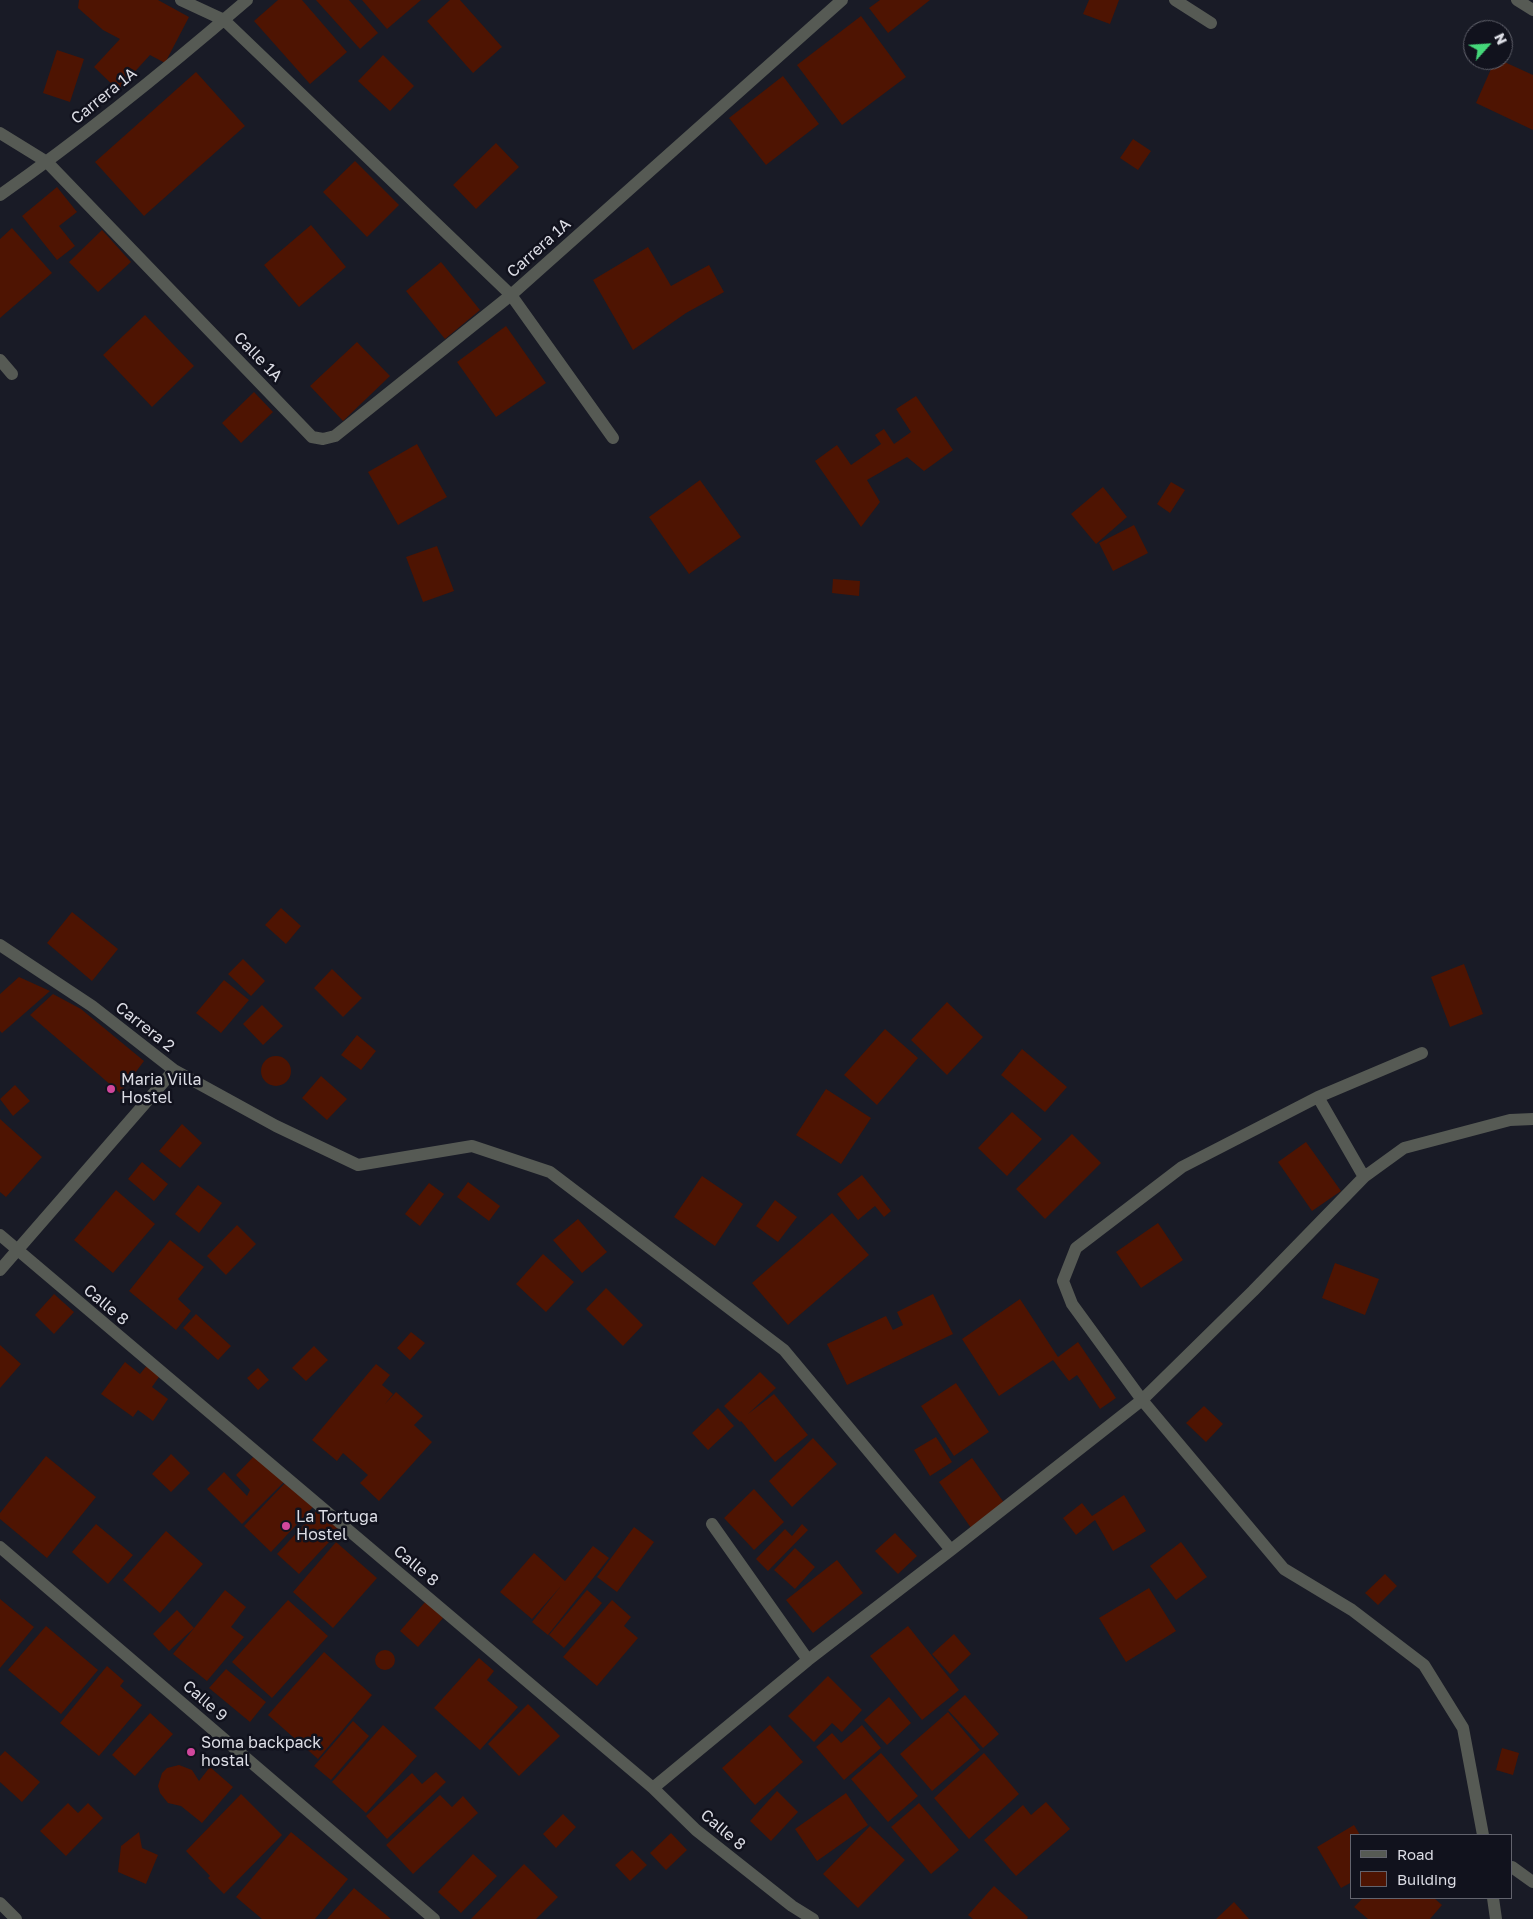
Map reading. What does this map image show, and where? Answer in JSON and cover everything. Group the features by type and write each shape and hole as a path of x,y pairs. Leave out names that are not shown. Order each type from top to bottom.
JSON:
{"street":[{"path":"180,0 224,20"},
{"name":"Carrera 1A","path":"0,195 47,162 247,0"},
{"name":"Carrera 1A","path":"224,20 511,295 842,0"},
{"path":"1175,0 1211,23"},
{"path":"1517,0 1533,10"},
{"name":"Calle 1A","path":"0,132 47,162 312,437 323,439 335,436 511,295"},
{"path":"511,295 613,438"},
{"path":"0,360 12,374"},
{"name":"Carrera 2","path":"0,944 92,1006 174,1070 0,1270"},
{"path":"1422,1053 1318,1097 1182,1168 1076,1248 1063,1281 1072,1304 1142,1400 1284,1569 1352,1610 1424,1666 1463,1728 1483,1834"},
{"path":"174,1070 276,1126 358,1165 472,1146 550,1172 784,1350 951,1550"},
{"path":"1318,1097 1364,1177"},
{"path":"653,1788 808,1660 1142,1400 1253,1291 1364,1177 1404,1148 1510,1120 1533,1119"},
{"name":"Calle 8","path":"0,1235 653,1788 696,1830 792,1906 813,1919"},
{"path":"712,1524 808,1660"},
{"name":"Calle 9","path":"0,1547 434,1919"},
{"path":"1513,1868 1533,1882"},
{"path":"1493,1899 1496,1919"},
{"path":"0,1903 16,1919"}],"building":[{"path":"79,0 158,0 189,17 165,63 150,55 118,90 94,67 120,39 103,30 78,8"},
{"path":"278,0 302,0 347,52 310,84 254,21"},
{"path":"316,0 349,0 378,33 360,49"},
{"path":"362,0 421,0 387,29"},
{"path":"450,0 460,0 502,47 473,73 427,21"},
{"path":"880,0 930,0 888,33 869,8"},
{"path":"1089,0 1119,0 1110,24 1083,14"},
{"path":"861,16 906,77 842,125 797,65"},
{"path":"57,50 84,59 70,102 43,93"},
{"path":"383,55 414,86 390,111 358,81"},
{"path":"1513,66 1533,75 1533,130 1476,103 1491,70 1513,70"},
{"path":"196,72 245,126 144,216 95,162"},
{"path":"783,76 819,124 766,165 729,118"},
{"path":"1133,139 1151,151 1138,170 1120,158"},
{"path":"496,143 519,167 476,209 453,185"},
{"path":"355,161 399,205 367,237 323,192"},
{"path":"57,187 77,212 59,226 75,246 57,260 22,216"},
{"path":"311,225 346,267 299,307 264,265"},
{"path":"12,228 52,273 0,318 0,239"},
{"path":"102,230 131,262 98,292 69,262"},
{"path":"648,247 671,286 709,265 724,292 686,313 633,350 593,280"},
{"path":"441,262 480,310 445,339 406,291"},
{"path":"145,315 194,366 152,407 103,355"},
{"path":"506,326 546,383 496,417 457,362"},
{"path":"357,342 390,376 343,421 310,386"},
{"path":"254,392 273,412 241,443 222,423"},
{"path":"916,396 953,450 924,471 907,457 867,480 880,502 861,527 815,461 837,445 851,465 881,444 875,435 884,429 894,444 911,432 896,409"},
{"path":"417,444 447,497 398,525 368,472"},
{"path":"700,480 741,537 689,574 649,517"},
{"path":"1171,482 1185,490 1170,513 1157,504"},
{"path":"1103,487 1127,517 1096,544 1071,514"},
{"path":"1134,525 1148,553 1113,571 1099,543"},
{"path":"437,546 454,591 423,602 406,557"},
{"path":"833,579 860,581 859,596 832,593"},
{"path":"281,908 301,926 286,944 265,925"},
{"path":"72,912 118,949 92,981 47,943"},
{"path":"243,959 265,981 251,996 228,974"},
{"path":"1464,964 1483,1014 1450,1027 1431,977"},
{"path":"332,969 362,998 343,1017 314,988"},
{"path":"19,977 50,991 2,1033 0,1031 0,994"},
{"path":"224,980 249,1000 221,1033 196,1013"},
{"path":"53,994 81,1009 144,1061 120,1093 30,1015"},
{"path":"947,1002 983,1037 947,1075 911,1040"},
{"path":"262,1005 283,1026 263,1045 243,1024"},
{"path":"885,1029 918,1058 877,1105 844,1075"},
{"path":"357,1035 376,1051 361,1070 341,1055"},
{"path":"1022,1049 1067,1087 1045,1112 1001,1075"},
{"path":"276,1056 287,1060 291,1071 287,1082 276,1086 265,1082 261,1071 265,1060"},
{"path":"321,1076 347,1099 327,1120 302,1098"},
{"path":"15,1085 30,1101 13,1116 0,1099"},
{"path":"826,1089 871,1118 841,1164 796,1135"},
{"path":"1012,1112 1042,1139 1007,1176 978,1148"},
{"path":"0,1119 42,1157 6,1197 0,1192"},
{"path":"182,1124 202,1143 180,1168 159,1151"},
{"path":"1072,1134 1101,1163 1045,1219 1016,1189"},
{"path":"1306,1142 1341,1191 1312,1211 1278,1162"},
{"path":"142,1162 168,1184 154,1201 128,1179"},
{"path":"862,1175 891,1211 884,1217 875,1206 858,1220 837,1194"},
{"path":"702,1176 743,1204 715,1246 674,1217"},
{"path":"468,1182 500,1206 489,1221 457,1197"},
{"path":"429,1183 444,1194 420,1226 405,1214"},
{"path":"198,1185 222,1203 199,1233 175,1214"},
{"path":"116,1190 155,1224 113,1273 74,1240"},
{"path":"775,1200 797,1217 778,1242 756,1226"},
{"path":"832,1213 869,1255 788,1325 752,1283"},
{"path":"578,1219 607,1252 582,1273 553,1240"},
{"path":"1158,1223 1183,1260 1141,1288 1116,1252"},
{"path":"237,1225 256,1244 226,1275 207,1256"},
{"path":"170,1240 204,1267 178,1299 191,1311 176,1330 129,1291"},
{"path":"543,1254 574,1282 546,1312 516,1284"},
{"path":"1335,1263 1379,1279 1365,1315 1322,1298"},
{"path":"606,1288 643,1325 623,1346 586,1309"},
{"path":"54,1294 74,1312 54,1334 35,1315"},
{"path":"933,1294 953,1334 847,1385 827,1344 886,1316 893,1330 903,1325 897,1312"},
{"path":"1020,1299 1058,1357 1078,1342 1116,1398 1100,1409 1077,1375 1069,1381 1053,1360 999,1396 962,1339"},
{"path":"196,1314 231,1346 218,1360 183,1328"},
{"path":"411,1332 425,1343 410,1360 397,1348"},
{"path":"0,1345 21,1364 0,1388"},
{"path":"314,1346 328,1360 306,1381 292,1368"},
{"path":"125,1362 140,1374 148,1364 161,1374 152,1387 168,1399 153,1421 138,1410 133,1417 101,1394"},
{"path":"376,1364 390,1375 382,1385 393,1394 385,1404 396,1392 423,1416 414,1425 432,1442 379,1501 360,1483 368,1475 343,1453 337,1461 312,1440"},
{"path":"258,1368 269,1380 258,1390 247,1378"},
{"path":"760,1372 776,1388 748,1414 774,1394 808,1435 775,1462 741,1421 724,1406"},
{"path":"956,1383 989,1432 954,1456 921,1406"},
{"path":"1204,1406 1223,1424 1206,1442 1186,1423"},
{"path":"718,1408 734,1426 708,1450 692,1433"},
{"path":"936,1437 952,1462 930,1476 914,1450"},
{"path":"813,1438 837,1464 792,1507 769,1481"},
{"path":"257,1453 285,1481 242,1524 207,1489 224,1472 247,1496 250,1490 236,1475"},
{"path":"171,1454 190,1473 171,1492 152,1474"},
{"path":"46,1456 96,1497 47,1558 0,1519 0,1513"},
{"path":"972,1458 1005,1504 971,1528 939,1482"},
{"path":"286,1482 313,1507 271,1552 244,1526"},
{"path":"754,1489 784,1522 754,1550 724,1518"},
{"path":"1124,1495 1146,1531 1113,1551 1095,1520 1076,1535 1063,1518 1082,1503 1092,1516"},
{"path":"324,1503 346,1524 299,1574 277,1554"},
{"path":"96,1524 133,1555 108,1584 72,1552"},
{"path":"802,1524 808,1530 768,1571 756,1559 785,1529 792,1536"},
{"path":"634,1527 654,1542 617,1592 597,1577"},
{"path":"166,1531 203,1564 160,1613 123,1580"},
{"path":"895,1533 917,1556 898,1574 875,1551"},
{"path":"336,1542 377,1578 333,1628 293,1592"},
{"path":"1181,1542 1207,1577 1176,1600 1150,1566"},
{"path":"593,1546 609,1558 548,1635 532,1622 561,1586 532,1619 500,1592 534,1553 565,1581"},
{"path":"795,1548 815,1567 795,1589 774,1570"},
{"path":"837,1560 863,1593 813,1633 786,1600"},
{"path":"1385,1574 1397,1586 1378,1605 1365,1593"},
{"path":"1149,1588 1176,1631 1126,1662 1099,1618"},
{"path":"225,1590 246,1607 231,1627 244,1637 207,1681 173,1654"},
{"path":"587,1590 602,1603 564,1648 549,1635"},
{"path":"0,1599 34,1627 0,1668"},
{"path":"288,1600 328,1636 272,1698 232,1662"},
{"path":"612,1600 631,1617 624,1626 638,1638 597,1686 563,1657"},
{"path":"426,1601 443,1618 418,1647 400,1631"},
{"path":"177,1610 194,1628 169,1651 153,1634"},
{"path":"46,1626 98,1670 61,1714 8,1670"},
{"path":"908,1626 959,1690 922,1720 870,1656"},
{"path":"954,1634 971,1654 950,1674 932,1654"},
{"path":"385,1650 392,1653 395,1660 392,1667 385,1670 378,1667 375,1660 378,1653"},
{"path":"324,1652 372,1695 318,1759 268,1715"},
{"path":"479,1658 494,1671 487,1680 518,1707 480,1750 434,1708"},
{"path":"107,1666 124,1681 120,1686 142,1705 99,1756 60,1723"},
{"path":"226,1669 266,1702 250,1722 209,1688"},
{"path":"828,1676 862,1710 842,1732 832,1723 814,1742 788,1716"},
{"path":"965,1695 999,1734 983,1748 948,1710"},
{"path":"889,1697 911,1723 887,1745 864,1720"},
{"path":"528,1704 560,1736 519,1776 488,1744"},
{"path":"948,1712 980,1750 932,1791 900,1754"},
{"path":"150,1713 173,1734 135,1776 112,1755"},
{"path":"353,1721 369,1736 331,1780 314,1766"},
{"path":"383,1725 417,1756 366,1813 332,1782"},
{"path":"770,1725 803,1762 755,1805 722,1768"},
{"path":"862,1725 881,1748 844,1780 816,1747 832,1733 841,1743"},
{"path":"1502,1748 1519,1753 1513,1775 1496,1770"},
{"path":"5,1751 40,1782 22,1802 0,1782 0,1756"},
{"path":"881,1753 918,1796 888,1822 851,1779"},
{"path":"984,1753 1019,1794 969,1839 934,1798"},
{"path":"179,1765 192,1770 199,1781 210,1767 233,1787 202,1823 181,1806 168,1803 160,1793 158,1786 162,1773 167,1768"},
{"path":"436,1772 446,1782 387,1839 366,1816 412,1773 422,1784"},
{"path":"777,1791 798,1812 771,1841 750,1821"},
{"path":"846,1793 868,1825 817,1861 795,1829"},
{"path":"241,1794 282,1835 224,1894 186,1851"},
{"path":"440,1795 452,1807 463,1796 478,1813 413,1874 386,1845"},
{"path":"1046,1802 1070,1829 1016,1876 984,1840 1023,1805 1031,1815"},
{"path":"68,1803 78,1813 88,1803 103,1818 66,1856 40,1831"},
{"path":"919,1803 959,1850 931,1874 891,1827"},
{"path":"563,1814 576,1827 556,1848 543,1834"},
{"path":"1354,1825 1359,1834 1350,1834 1350,1883 1341,1888 1317,1847"},
{"path":"870,1826 905,1860 858,1908 823,1874"},
{"path":"139,1832 142,1848 158,1855 146,1884 118,1872 121,1846"},
{"path":"291,1832 348,1879 315,1919 262,1919 236,1897"},
{"path":"671,1833 687,1850 666,1870 650,1853"},
{"path":"632,1850 647,1865 630,1881 615,1865"},
{"path":"473,1854 497,1876 461,1913 438,1892"},
{"path":"524,1864 558,1897 536,1919 471,1919"},
{"path":"994,1886 1028,1917 1027,1919 973,1919 968,1915"},
{"path":"354,1888 391,1919 327,1919"},
{"path":"1362,1899 1435,1899 1442,1905 1430,1919 1368,1919 1354,1907"},
{"path":"1234,1902 1249,1919 1216,1919"}],"place":[{"name":"Maria Villa Hostel","path":"111,1089"},
{"name":"La Tortuga Hostel","path":"286,1526"},
{"name":"Soma backpack hostal","path":"191,1752"}]}
